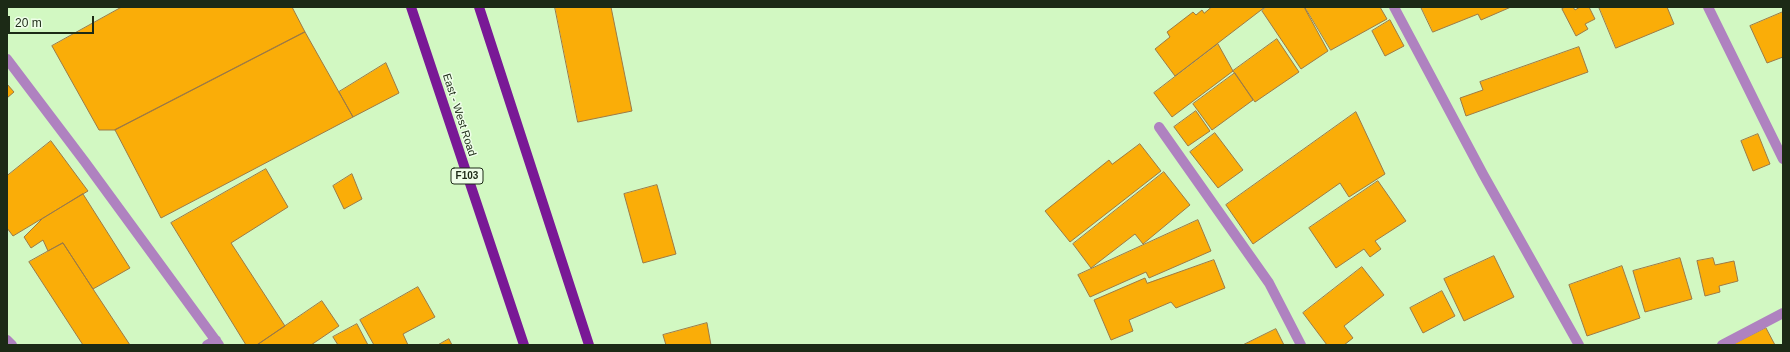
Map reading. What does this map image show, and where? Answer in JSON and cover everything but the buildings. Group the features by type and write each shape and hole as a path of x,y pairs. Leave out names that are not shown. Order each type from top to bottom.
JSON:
{"main road":[{"name":"East - West Road","path":"411,7 524,345"},
{"path":"479,7 589,345"}],"street":[{"path":"1394,7 1483,174 1579,345"},
{"path":"1708,7 1783,160"},
{"path":"7,59 85,162 217,342 206,345"},
{"path":"1159,127 1269,284 1301,345"},
{"path":"1722,345 1783,313"},
{"path":"7,340 12,345"}]}
